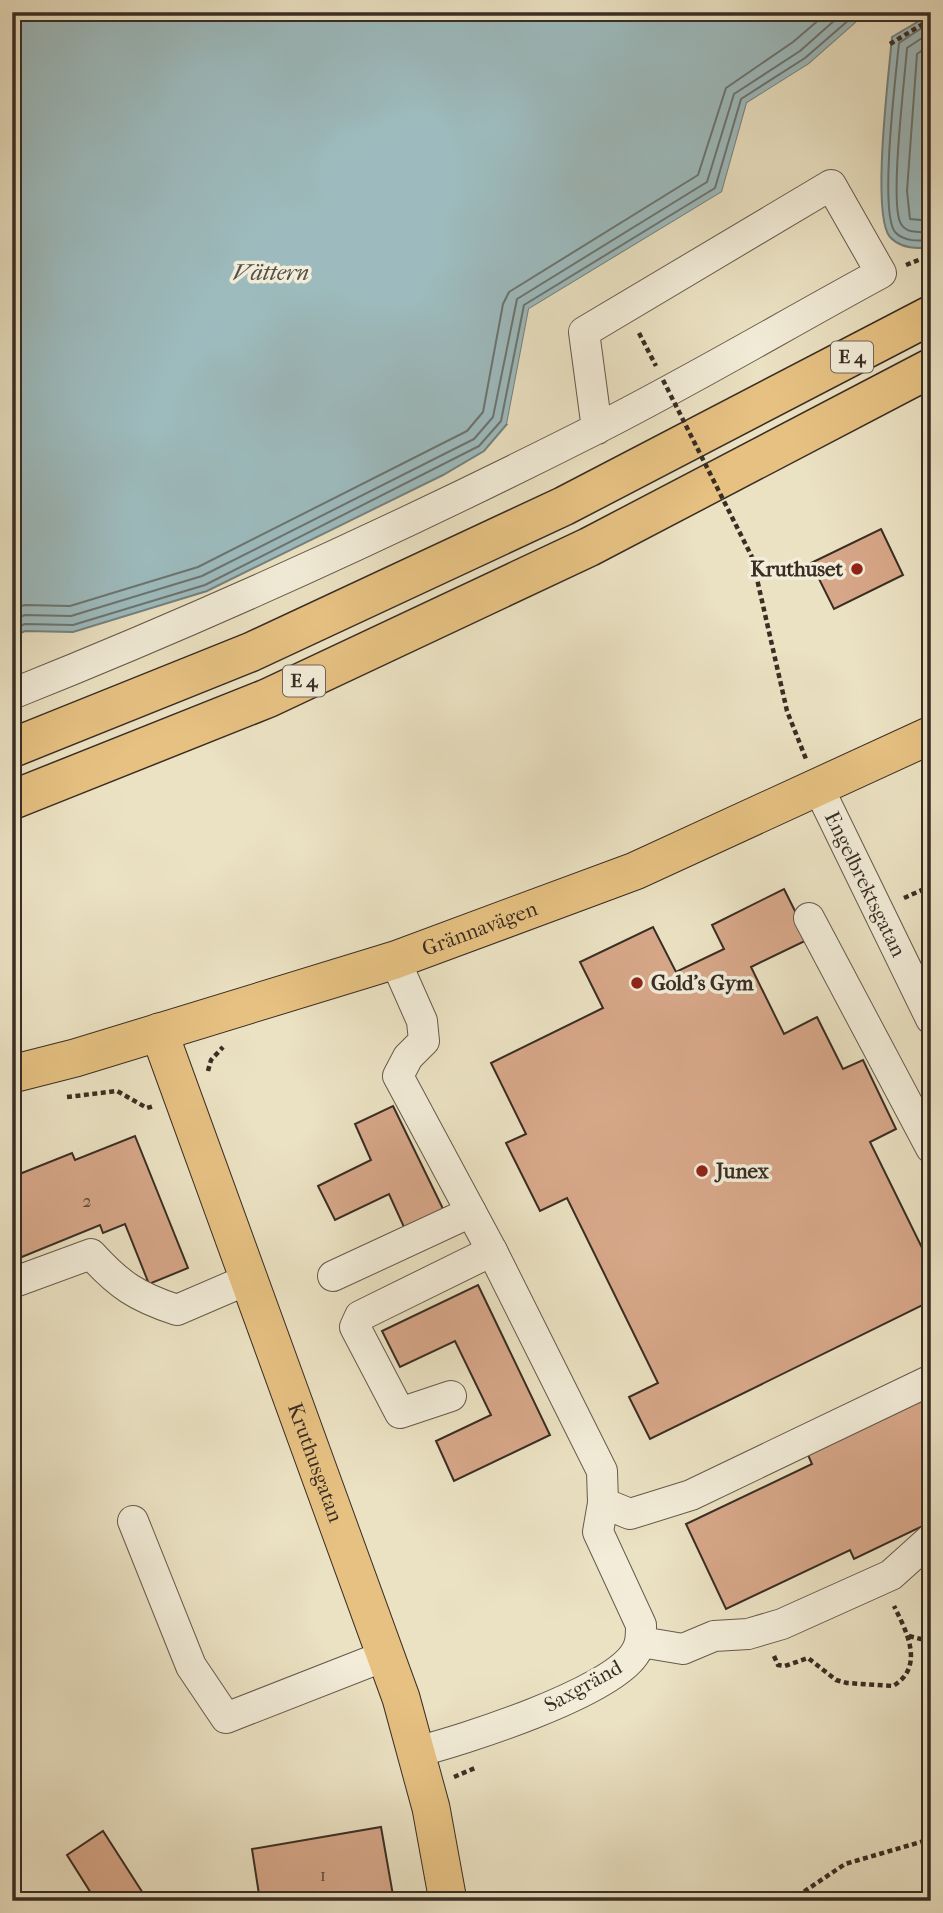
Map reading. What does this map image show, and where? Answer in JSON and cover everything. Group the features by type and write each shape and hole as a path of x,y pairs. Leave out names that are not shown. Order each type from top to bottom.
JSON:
{"highway":[{"name":"E 4","path":"12,748 251,652 551,512 931,315"},
{"name":"E 4","path":"12,800 268,698 577,553 931,368"}],"main road":[{"name":"Grännavägen","path":"12,1074 395,960 635,871 813,774 931,735"},
{"name":"Kruthusgatan","path":"159,1032 387,1655 431,1808 447,1901"}],"street":[{"path":"12,694 235,601 429,512 597,429 881,273 831,186 584,332 597,429"},
{"name":"Engelbrektsgatan","path":"813,774 931,1019"},
{"path":"809,918 931,1148"},
{"name":"Saxgränd","path":"395,960 422,1021 424,1041 408,1057 398,1076 492,1251 603,1471 603,1503 598,1532 641,1625 641,1642 627,1664 572,1695 466,1740 416,1752"},
{"path":"333,1276 471,1212"},
{"path":"451,1396 400,1413 355,1327 360,1316 492,1251"},
{"path":"12,1283 91,1254 108,1273 142,1299 177,1310 249,1279"},
{"path":"603,1503 630,1514 691,1495 931,1380"},
{"path":"133,1521 191,1666 226,1718 387,1655"},
{"path":"641,1642 683,1649 714,1636 762,1630 891,1575 931,1539"}],"path":[{"path":"890,44 931,19"},
{"path":"644,343 657,369"},
{"path":"663,380 752,557 787,711 813,774"},
{"path":"61,1098 86,1092 117,1091 147,1108 181,1097"},
{"path":"762,1630 778,1665 808,1658 836,1680 893,1686 908,1673 911,1660 909,1636 881,1579"},
{"path":"909,1636 922,1640 931,1637"},
{"path":"790,1901 845,1864 931,1839"}],"water":[{"name":"Vättern","path":"12,12 868,12 809,64 747,103 722,192 529,309 507,424 484,451 443,475 207,591 73,632 25,631 12,637"},
{"path":"931,14 931,247 915,248 894,241 885,224 881,174 883,142 892,37"}],"pier":[{"path":"868,12 872,13 811,66 750,105 724,194 532,311 511,423 507,424 529,309 722,192 747,103 809,64"}],"building":[{"name":"Kruthuset","path":"881,529 903,575 834,609 811,563"},
{"name":"Junex","path":"784,889 809,939 751,967 784,1034 817,1017 843,1069 863,1060 896,1129 870,1142 931,1266 931,1301 650,1439 629,1397 658,1383 567,1198 540,1211 506,1143 526,1134 491,1063 603,1008 580,962 653,927 676,972 724,949 712,925"},
{"path":"393,1106 447,1217 408,1236 389,1194 335,1220 318,1186 371,1160 355,1124"},
{"path":"135,1136 188,1268 149,1284 125,1224 103,1233 100,1225 12,1261 12,1177 72,1153 75,1160"},
{"path":"478,1285 550,1435 454,1481 436,1441 491,1415 455,1341 400,1367 382,1331"},
{"path":"931,1396 931,1522 854,1559 850,1550 726,1609 686,1524 812,1464 808,1455"},
{"path":"381,1827 394,1901 260,1901 252,1849"},
{"path":"103,1831 148,1901 96,1901 67,1855"}],"place":[{"name":"Kruthuset","path":"857,569"},
{"name":"Gold's Gym","path":"637,983"},
{"name":"Junex","path":"702,1171"}]}
